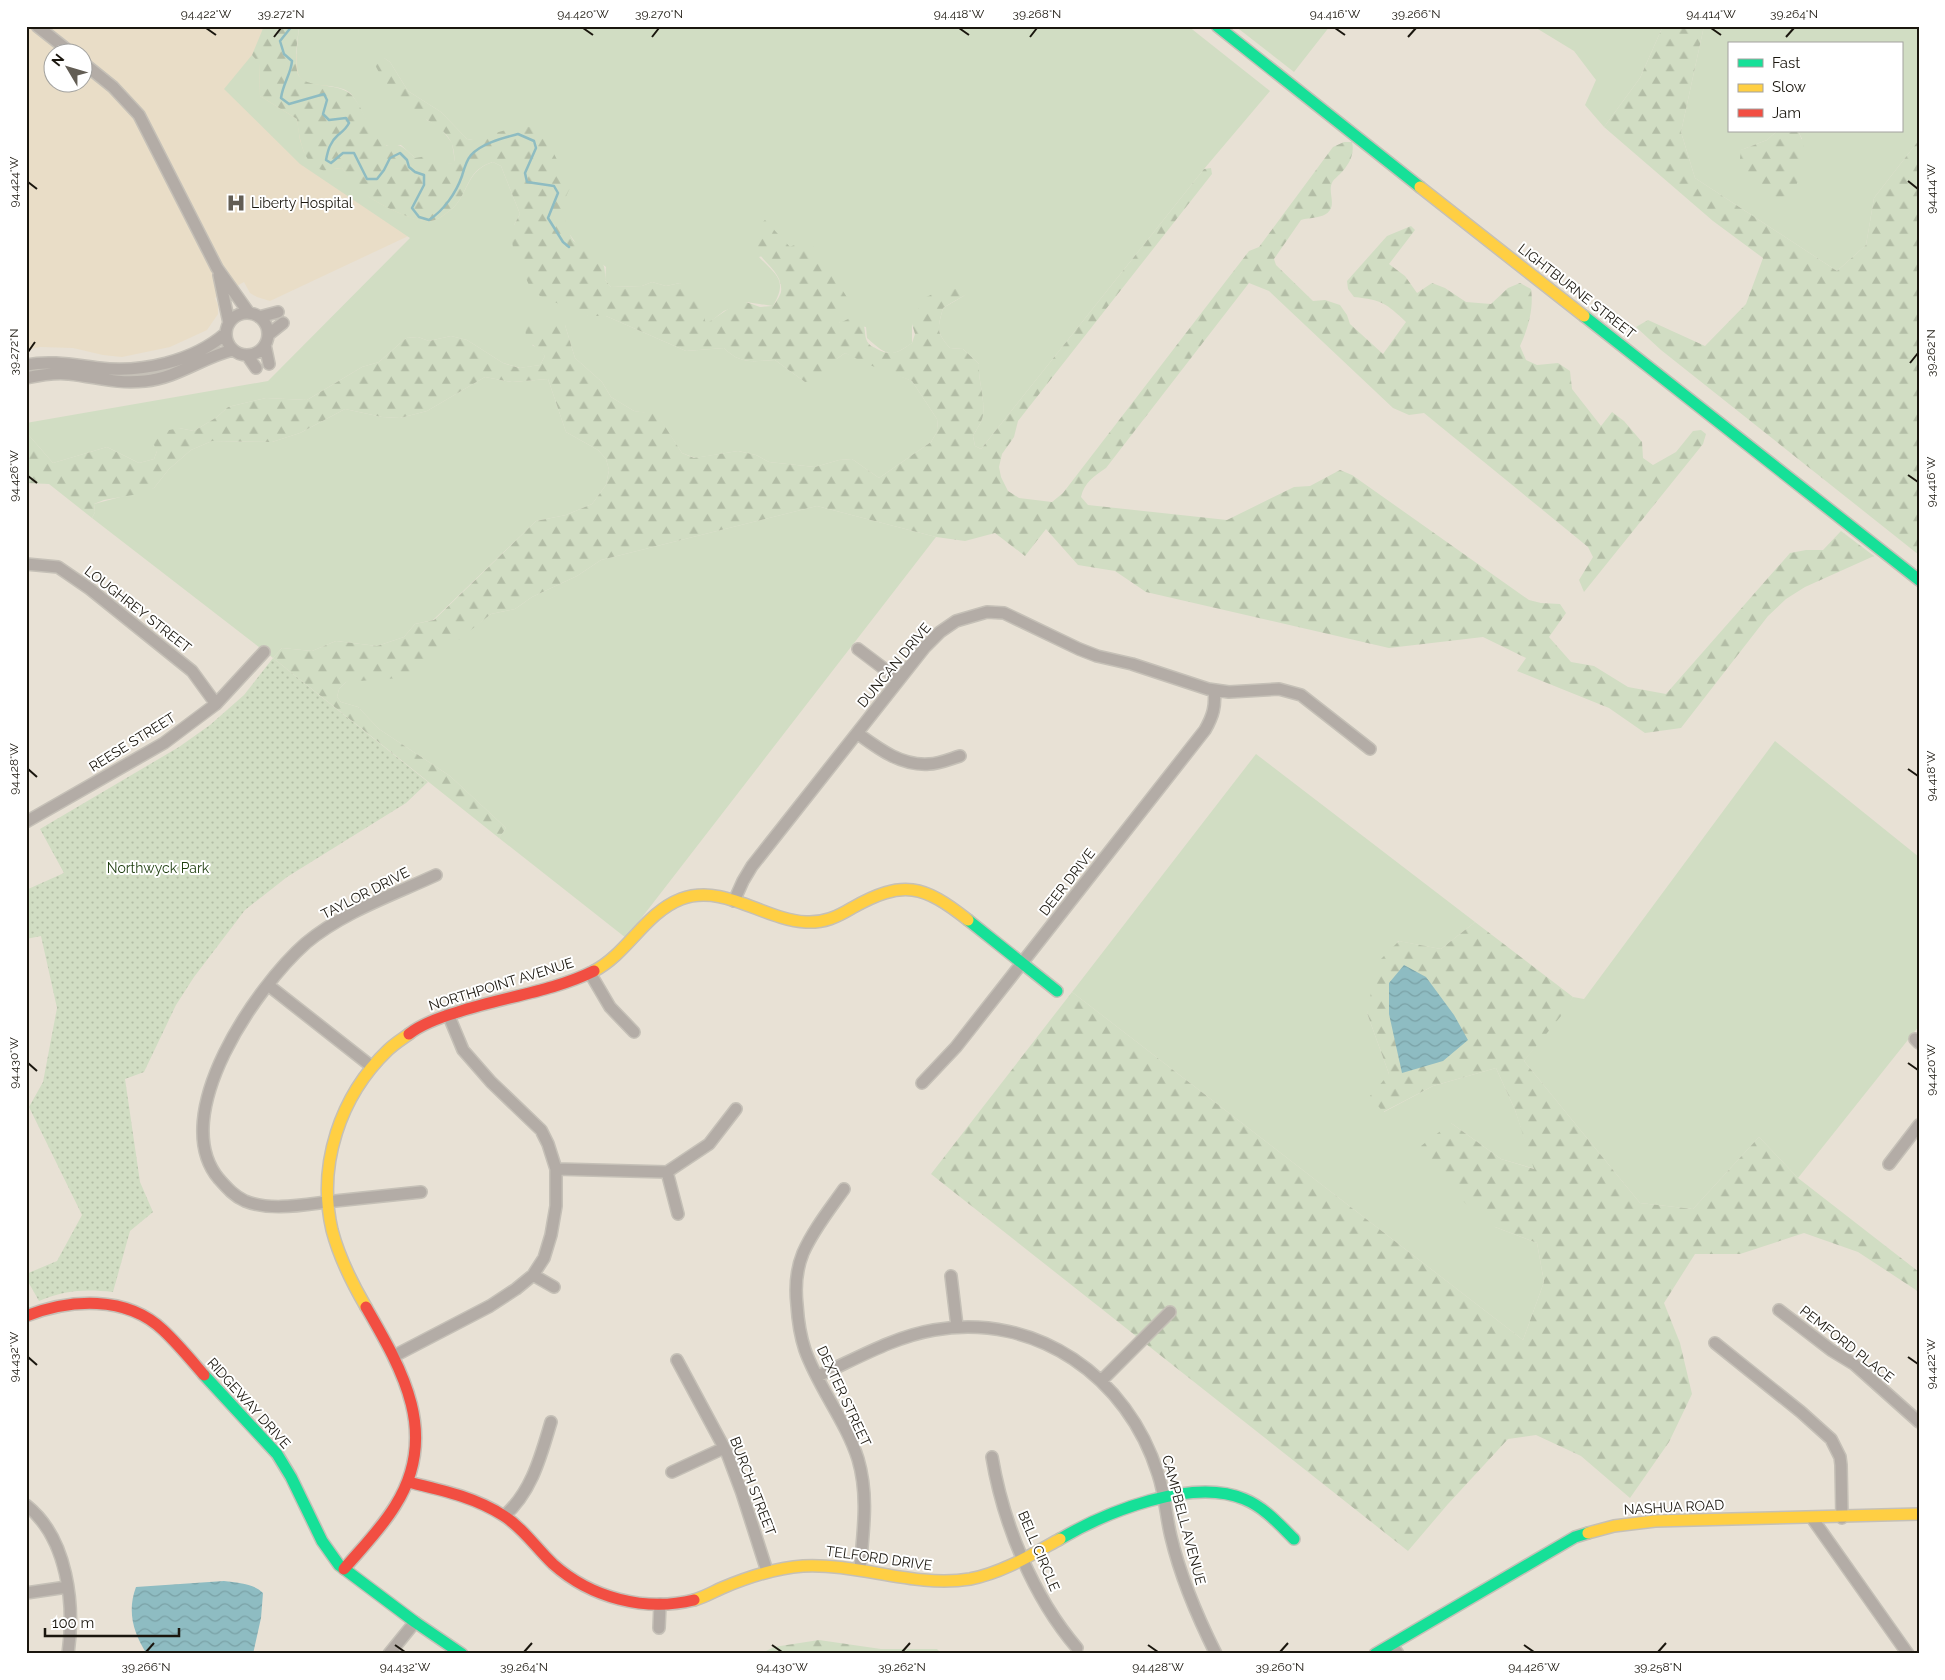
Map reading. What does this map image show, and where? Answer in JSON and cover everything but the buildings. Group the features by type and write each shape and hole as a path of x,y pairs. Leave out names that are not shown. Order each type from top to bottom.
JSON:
{"street":[{"path":"37,26 57,42"},
{"name":"LIGHTBURNE STREET","path":"1217,26 1919,580"},
{"path":"92,70 113,86 139,115 217,268 254,315 266,325 269,364"},
{"path":"26,365 44,362 107,369 146,368 172,362 209,345 228,328 236,316 254,315 281,318 258,352 247,355 240,354 228,344 228,328 217,268"},
{"path":"26,378 41,374 67,373 96,380 148,381 233,350"},
{"path":"247,355 256,368"},
{"name":"LOUGHREY STREET","path":"26,564 58,567 90,589 192,671 216,704"},
{"name":"DUNCAN DRIVE","path":"734,901 752,866 925,647 940,632 956,621 971,615 987,612 1004,612 1097,656 1132,664 1208,689 1229,692 1279,689 1301,696 1370,749"},
{"path":"858,649 899,680"},
{"name":"REESE STREET","path":"26,822 164,743 216,704 264,652"},
{"name":"DEER DRIVE","path":"922,1083 956,1047 1205,730 1214,711 1216,701 1214,690"},
{"path":"857,733 885,753 918,764 930,764 960,756"},
{"name":"TAYLOR DRIVE","path":"421,1192 282,1206 256,1204 245,1200 228,1189 210,1168 202,1136 206,1105 212,1085 229,1046 247,1012 268,985 306,944 325,929 345,917 436,875"},
{"name":"NORTHPOINT AVENUE","path":"344,1569 393,1509 408,1482 415,1455 417,1428 411,1393 394,1356 344,1267 336,1246 326,1202 326,1180 330,1153 337,1128 348,1102 371,1066 403,1036 427,1022 448,1014 570,981 590,973 614,959 662,909 675,901 693,896 712,896 734,901 789,920 806,922 834,918 876,894 893,890 911,889 928,893 945,902 1057,991"},
{"path":"590,973 610,1007 634,1032"},
{"path":"268,985 371,1066"},
{"path":"394,1356 490,1306 516,1290 533,1275 544,1258 551,1235 556,1206 556,1169 548,1144 541,1130 491,1082 463,1050 448,1014"},
{"path":"556,1169 667,1172 709,1144 736,1110"},
{"path":"1889,1164 1919,1125"},
{"path":"667,1172 678,1214"},
{"name":"DEXTER STREET","path":"844,1189 807,1246 799,1264 796,1290 801,1337 854,1450 863,1482 865,1516 860,1569"},
{"path":"533,1275 554,1287"},
{"path":"951,1276 957,1326"},
{"name":"RIDGEWAY DRIVE","path":"26,1316 67,1303 93,1303 120,1307 142,1315 162,1329 276,1454 291,1477 322,1540 344,1569 415,1622 462,1654"},
{"name":"PEMFORD PLACE","path":"1779,1310 1831,1350 1854,1364 1919,1422"},
{"path":"1101,1381 1170,1312"},
{"name":"CAMPBELL AVENUE","path":"818,1376 886,1344 909,1336 957,1326 998,1329 1031,1337 1086,1366 1124,1408 1150,1452 1159,1475 1171,1538 1193,1607 1216,1654"},
{"path":"1715,1343 1801,1412 1831,1439 1840,1457 1842,1518"},
{"name":"BURCH STREET","path":"677,1360 724,1448 742,1493 767,1572"},
{"path":"504,1516 520,1498 532,1477 551,1422"},
{"path":"672,1472 724,1448"},
{"name":"BELL CIRCLE","path":"992,1457 1000,1495 1023,1559 1042,1599 1056,1622 1077,1648"},
{"name":"TELFORD DRIVE","path":"408,1482 475,1500 504,1516 524,1531 552,1562 578,1582 592,1589 623,1600 660,1604 703,1598 725,1586 767,1572 787,1568 820,1565 860,1569 918,1580 954,1581 989,1574 1023,1559 1110,1514 1185,1491 1203,1490 1232,1495 1260,1507 1294,1539"},
{"path":"26,1505 39,1518 57,1548 64,1567 70,1631 68,1654"},
{"name":"NASHUA ROAD","path":"1375,1654 1395,1649 1561,1545 1582,1534 1605,1527 1651,1520 1842,1518 1919,1514"},
{"path":"1812,1518 1908,1654"},
{"path":"26,1593 67,1587"},
{"path":"659,1628 660,1604"},
{"path":"389,1654 415,1622"}],"shaded area":[{"name":"Liberty Hospital","path":"26,26 269,26 453,215 270,301 250,293 244,282 215,298 218,305 218,314 207,330 170,347 122,357 73,348 40,347 26,350"}],"green space":[{"path":"264,26 299,26 296,66 299,76 308,82 337,88 349,93 358,104 380,141 387,146 399,145 415,158 433,155 450,164 455,161 452,144 446,134 411,108 390,89 375,65 378,59 384,58 390,62 408,91 441,112 467,139 473,140 522,126 534,129 547,142 570,188 561,207 571,236 575,242 585,245 599,256 605,269 605,280 611,287 642,286 652,282 666,286 680,283 700,302 706,324 737,303 746,302 760,307 773,306 779,297 781,292 780,282 756,249 754,241 756,231 765,220 790,247 804,243 811,245 817,250 850,302 838,317 840,323 852,317 858,320 864,326 867,341 870,345 887,353 903,349 912,343 915,334 912,324 922,299 950,286 967,293 943,308 939,329 950,348 963,349 979,364 983,415 973,436 975,446 981,449 1204,169 1211,168 1212,174 1018,421 1014,437 1002,454 999,467 1001,477 1008,491 1019,498 1052,502 1063,493 1249,251 1259,247 1333,147 1344,142 1352,142 1353,151 1349,163 1333,181 1331,186 1332,204 1330,210 1324,215 1301,220 1274,259 1276,265 1313,301 1325,300 1340,305 1347,315 1350,324 1383,354 1406,322 1393,310 1377,301 1354,297 1348,289 1347,281 1387,236 1411,226 1415,230 1389,264 1405,276 1417,293 1432,283 1445,288 1466,302 1491,304 1508,288 1520,283 1531,289 1532,296 1530,318 1520,346 1526,360 1537,365 1558,363 1570,371 1572,389 1601,426 1612,412 1624,421 1642,442 1643,458 1653,465 1676,452 1693,431 1701,430 1706,434 1703,444 1584,592 1579,580 1593,557 1588,547 1424,413 1409,415 1393,408 1269,291 1249,283 1106,468 1087,484 1081,497 1088,505 1227,520 1294,487 1310,486 1340,470 1352,475 1529,600 1560,604 1566,613 1549,637 1571,662 1594,666 1628,687 1666,694 1790,553 1806,550 1823,550 1841,531 1874,556 1805,587 1786,599 1768,616 1681,728 1645,733 1609,708 1517,671 1526,658 1483,637 1389,648 1146,592 1115,571 1078,565 1046,529 1025,556 995,533 965,541 936,537 817,506 601,560 577,576 532,597 515,609 491,614 412,677 346,682 339,689 337,697 341,702 358,707 379,729 450,776 506,828 499,838 273,658 282,648 312,651 336,641 377,646 404,637 415,624 434,620 536,521 566,515 592,504 606,485 609,470 606,459 598,450 566,432 548,379 512,382 485,377 427,411 400,418 382,417 345,409 300,433 272,442 212,441 191,450 169,469 154,488 144,493 104,500 94,504 95,512 92,518 49,484 26,483 26,432 53,463 107,447 139,463 154,459 157,451 151,439 155,433 179,428 194,431 217,417 228,407 266,398 307,400 362,367 379,362 406,338 418,337 429,341 451,336 467,340 503,363 519,368 540,365 545,356 527,339 526,330 528,324 565,325 575,358 602,382 611,397 634,411 657,414 682,453 694,458 738,451 756,455 769,462 815,467 839,460 852,459 879,478 931,442 938,430 937,419 912,381 867,364 845,353 818,380 805,382 775,360 742,360 724,348 686,351 606,316 588,316 540,296 529,285 514,252 511,237 514,225 520,214 501,166 493,162 484,165 473,175 454,207 431,221 415,219 404,215 372,199 358,189 342,168 322,170 315,167 303,149 297,119 260,96 259,63 252,55"},
{"path":"299,26 1188,26 1270,91 1204,169 981,449 975,446 973,436 983,415 979,364 963,349 950,348 939,329 943,308 967,294 912,324 912,343 898,351 888,353 867,338 866,327 840,323 790,247 759,257 775,274 780,284 780,290 773,306 746,302 724,311 706,325 680,283 666,286 652,282 642,286 611,287 605,280 606,267 575,242 568,232 560,207 473,140 467,139 441,112 408,91 390,62 384,58 427,120 440,127 452,143 455,162 450,164 415,158 401,145 385,145 375,136 355,100 346,90 308,83 303,80 299,76 297,66"},
{"path":"1235,26 1330,26 1294,72"},
{"path":"1533,26 1663,26 1640,78 1604,127 1585,105 1596,80 1574,51"},
{"path":"1663,26 1704,26 1681,132 1695,178 1837,271 1866,245 1874,198 1919,140 1919,555 1661,350 1636,327 1648,320 1705,346 1746,304 1763,258 1713,221 1604,127 1640,78"},
{"path":"1704,26 1919,26 1919,140 1874,198 1866,245 1837,271 1695,178 1681,132"},
{"path":"252,55 259,62 260,96 297,119 304,152 322,170 342,168 361,190 380,204 418,219 425,221 434,220 454,207 478,170 493,162 501,166 520,214 514,225 588,316 606,316 686,351 724,348 742,360 775,360 805,382 845,353 912,381 937,419 938,430 931,442 879,478 852,459 839,460 815,467 769,462 756,455 738,451 695,458 682,453 657,415 634,411 611,397 602,382 575,358 565,325 532,345 540,349 545,356 540,365 520,368 503,363 467,340 451,336 429,341 418,337 406,338 379,362 362,367 307,400 266,398 228,407 217,417 194,431 179,428 157,451 154,459 139,463 107,447 53,463 26,432 26,423 268,381 410,238 300,164 224,89"},
{"path":"1776,132 1798,132 1802,139 1804,148 1803,165 1798,181 1789,196 1767,199 1752,188 1739,167 1741,150 1767,140"},
{"path":"485,377 512,382 548,379 566,432 598,450 606,459 609,470 606,485 592,504 566,515 536,521 433,620 415,624 404,637 377,646 336,641 312,651 282,648 273,658 92,518 95,512 94,504 154,488 169,469 191,450 212,441 272,442 300,433 345,409 382,417 400,418 427,411"},
{"path":"817,506 936,537 626,938 499,838 506,828 450,776 379,729 358,707 341,702 337,697 339,689 346,682 471,629 491,614 515,609 532,597 577,576 601,560"},
{"name":"Northwyck Park","path":"273,658 428,782 406,803 287,877 245,910 194,977 176,1005 144,1072 125,1079 140,1182 153,1212 130,1231 113,1292 76,1291 39,1301 26,1278 26,1274 57,1261 82,1215 29,1107 43,1082 57,1008 41,936 26,939 26,890 64,873 40,829 179,747 210,725 244,695"},
{"path":"1775,741 1919,857 1919,1026 1798,1178 1759,1137 1693,1209 1640,1203 1524,1061 1573,997 1584,999"},
{"path":"1256,754 1475,922 1441,949 1398,941 1367,1013 1389,1074 1384,1112 1433,1086 1496,1068 1515,1110 1535,1169 1501,1159 1451,1123 1495,1227 1537,1243 1544,1282 1523,1340 1072,992"},
{"path":"1475,922 1573,997 1561,1016 1524,1061 1640,1203 1693,1209 1759,1137 1798,1178 1919,1272 1919,1292 1858,1252 1804,1233 1740,1254 1695,1254 1664,1303 1680,1343 1692,1394 1669,1442 1630,1498 1581,1456 1536,1435 1508,1439 1408,1551 931,1174 1072,992 1523,1340 1544,1282 1537,1243 1495,1227 1466,1204 1436,1171 1421,1146 1451,1123 1501,1159 1534,1169 1515,1110 1496,1068 1433,1086 1383,1112 1370,1096 1389,1074 1367,1013 1377,963 1399,941 1441,949"},
{"path":"819,1640 881,1649 937,1649 942,1654 760,1654 774,1647"}],"water":[{"path":"1404,965 1426,977 1454,1015 1468,1040 1443,1061 1402,1073 1389,1014 1389,983"},
{"path":"224,1581 250,1585 263,1593 261,1618 253,1654 147,1654 138,1638 133,1622 132,1605 136,1587"}],"waterway":[{"path":"292,26 280,41 284,54 292,61 281,98 289,104 324,94 327,100 323,114 329,120 346,118 349,123 331,143 326,160 331,163 343,153 354,153 367,179 377,179 390,158 400,153 407,160 409,167 415,172 424,175 424,185 412,208 419,217 429,220 440,211 453,195 466,162 471,155 487,144 518,134 534,141 536,148 525,173 527,182 554,186 558,193 548,218 563,242 569,247"}],"traffic: fast":[{"path":"1217,26 1420,187"},
{"path":"1584,316 1919,580"},
{"path":"968,920 1057,991"},
{"path":"204,1375 277,1454 291,1477 322,1541 339,1565 415,1622 462,1654"},
{"path":"1060,1539 1101,1518 1125,1509 1175,1495 1200,1492 1223,1493 1251,1502 1271,1516 1294,1539"},
{"path":"1375,1654 1575,1537 1588,1533"}],"traffic: slow":[{"path":"1420,187 1584,316"},
{"path":"594,971 617,954 647,923 668,905 697,895 728,899 790,920 813,922 836,917 885,893 913,890 938,899 968,920"},
{"path":"366,1307 346,1270 332,1230 328,1205 330,1157 336,1133 345,1110 357,1088 371,1068 388,1050 409,1034"},
{"path":"1588,1533 1614,1526 1655,1521 1919,1514"},
{"path":"694,1600 752,1577 772,1571 803,1566 845,1568 928,1580 970,1579 1005,1568 1060,1539"}],"traffic: jam":[{"path":"409,1034 445,1016 561,984 594,971"},
{"path":"26,1316 43,1310 79,1304 115,1306 132,1311 148,1319 163,1330 204,1375"},
{"path":"344,1569 377,1531 395,1506 408,1480 415,1454 415,1429 411,1404 403,1379 366,1307"},
{"path":"408,1482 458,1495 493,1509 518,1527 553,1564 584,1586 619,1599 638,1603 657,1604 694,1600"}],"place":[{"name":"Liberty Hospital","path":"236,203"}]}
